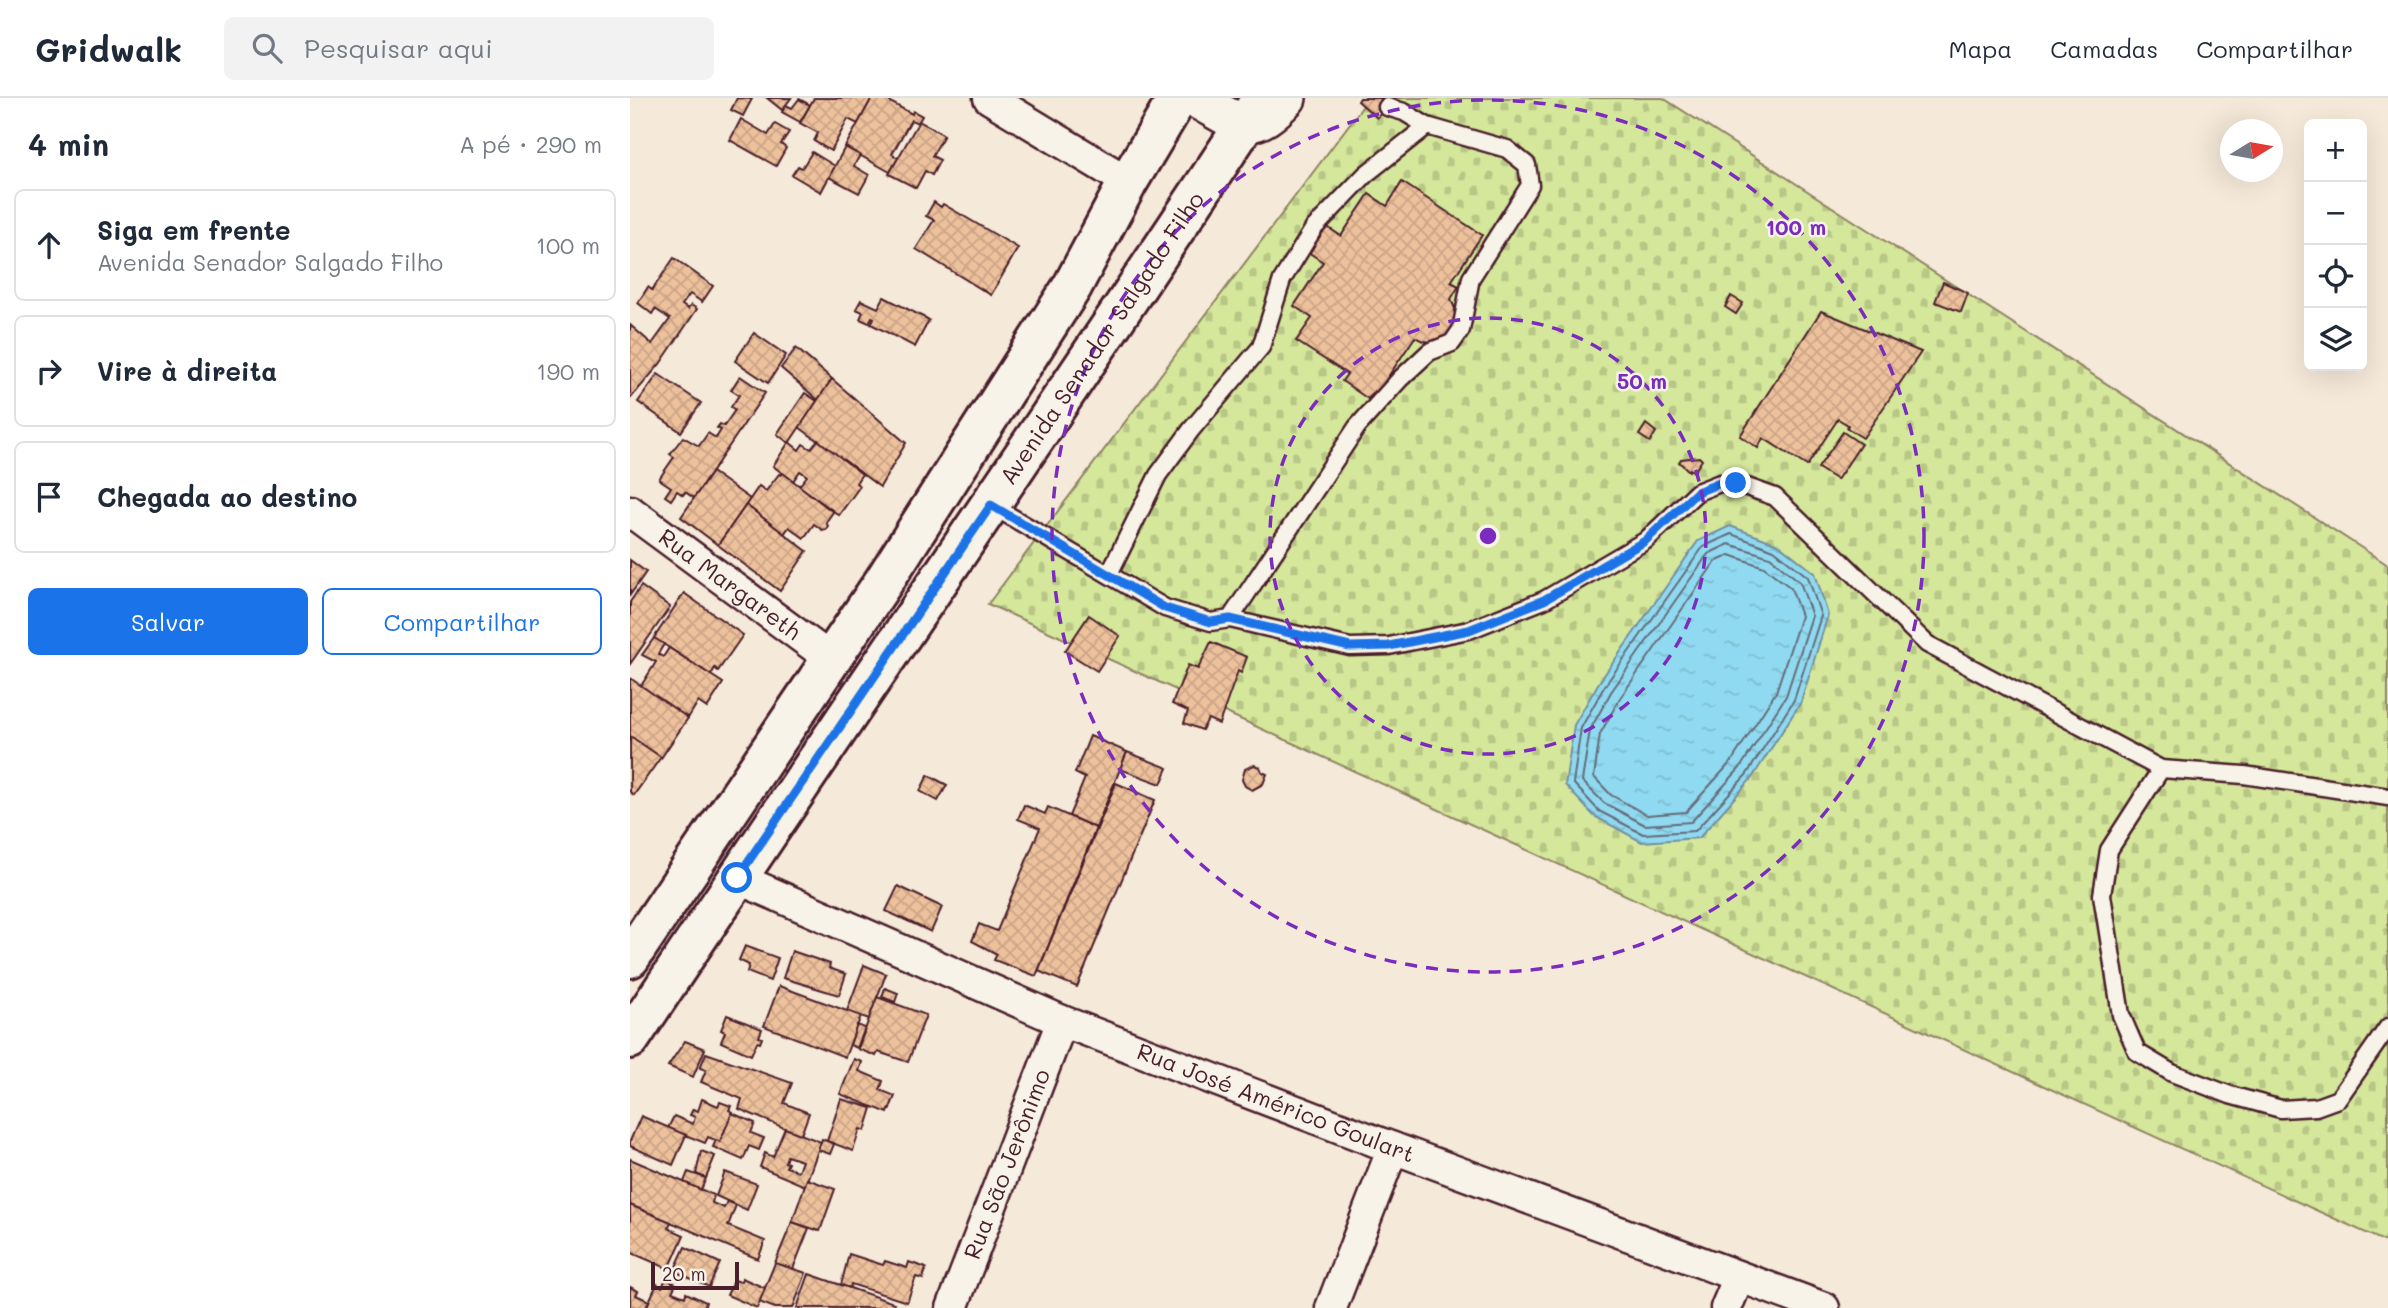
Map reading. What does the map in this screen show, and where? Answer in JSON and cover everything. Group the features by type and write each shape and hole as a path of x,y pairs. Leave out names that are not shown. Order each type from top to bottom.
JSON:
{"main road":[{"path":"630,958 884,581 1072,287 1128,182 1178,98"},
{"name":"Avenida Senador Salgado Filho","path":"630,1040 1253,111"}],"street":[{"path":"989,98 1128,182"},
{"path":"1194,98 1253,111 1259,122 1287,98"},
{"name":"Rua Margareth","path":"630,511 831,659"},
{"name":"Rua José Américo Goulart","path":"737,878 1062,1021 1393,1148 1824,1308"},
{"name":"Rua São Jerônimo","path":"952,1308 1062,1021"},
{"path":"1331,1308 1393,1148"},
{"path":"1726,1308 1739,1277"}],"lane":[{"path":"1230,619 1357,427 1400,379 1429,352 1452,343 1461,330 1471,278 1530,185 1527,166 1507,149 1427,126 1395,106"},
{"path":"1109,574 1158,475 1191,430 1261,348 1282,280 1314,228 1366,174 1427,126"},
{"path":"991,505 1165,608 1211,622 1230,619 1350,647 1389,646 1469,630 1544,600 1645,541 1697,492 1720,483 1736,483 1775,497 1927,644 2161,769 2244,775 2388,797"},
{"path":"2161,769 2109,850 2102,895 2121,1015 2137,1052 2172,1073 2230,1095 2280,1109 2315,1107 2338,1099 2388,1027"}],"green space":[{"path":"1369,98 1663,98 2388,565 2388,1243 988,604"}],"water":[{"path":"1730,526 1778,544 1815,573 1828,615 1801,702 1752,778 1699,838 1642,842 1594,816 1565,785 1574,725 1598,684 1698,541"}],"building":[{"path":"737,98 752,99 743,116 731,110"},
{"path":"767,98 791,98 782,110"},
{"path":"814,98 872,98 858,124 848,119 831,151 814,141 818,133 800,123"},
{"path":"872,98 890,98 890,102 912,114 913,111 922,116 918,123 911,120 892,154 898,158 890,172 845,147"},
{"path":"1360,98 1395,98 1377,118 1358,101"},
{"path":"799,99 810,105 800,122 782,112 786,105 792,108"},
{"path":"741,119 768,135 775,124 789,132 781,144 786,148 776,166 730,140"},
{"path":"919,121 944,135 932,156 940,160 932,175 925,171 916,188 889,174"},
{"path":"845,147 860,155 854,166 869,175 859,193 829,177"},
{"path":"812,152 835,166 821,192 792,175 798,166 802,168"},
{"path":"1402,182 1482,235 1451,282 1459,286 1451,299 1456,311 1456,324 1448,336 1435,342 1415,337 1377,393 1374,391 1368,399 1342,381 1347,374 1296,341 1312,318 1294,306 1323,262 1305,250 1323,224 1341,236 1369,194 1387,206"},
{"path":"934,202 941,207 943,204 1018,248 991,295 916,249 934,220 926,216"},
{"path":"674,258 713,286 702,302 690,294 682,305 688,309 691,305 697,309 660,364 630,399 630,325 652,344 670,319 655,309 652,314 638,303 648,287 652,290"},
{"path":"1943,282 1968,293 1961,312 1935,302"},
{"path":"1731,296 1743,303 1736,314 1725,307"},
{"path":"884,297 929,320 915,347 871,324 874,318 872,317 869,323 860,319 863,312 856,309 861,300 878,308"},
{"path":"1821,311 1921,352 1863,438 1838,419 1807,466 1763,438 1758,448 1740,436"},
{"path":"754,333 786,355 768,383 735,361"},
{"path":"796,348 832,379 818,400 781,368"},
{"path":"658,374 701,403 681,432 638,402"},
{"path":"740,376 765,393 694,498 685,492 683,495 677,491 671,500 665,496 671,487 659,479 674,457 670,454 683,437 699,446 708,433 716,438 721,430 717,428 720,424 724,426 735,410 731,407 739,395 731,390"},
{"path":"832,379 906,443 880,487 799,427"},
{"path":"805,393 817,401 789,443 777,434"},
{"path":"1646,424 1656,432 1650,442 1639,435"},
{"path":"1843,432 1861,444 1837,480 1818,468"},
{"path":"818,440 862,474 856,483 860,486 839,515 799,486 807,476 800,471 793,481 773,466 789,442 799,450 803,444 811,449"},
{"path":"1699,457 1702,460 1694,472 1679,462 1681,459"},
{"path":"712,472 750,499 718,545 681,517"},
{"path":"783,473 833,512 826,522 826,529 822,530 814,524 804,538 789,527 784,534 746,505 759,486 766,491 779,474"},
{"path":"746,505 807,551 780,591 718,545"},
{"path":"630,560 646,572 630,595"},
{"path":"641,586 670,607 630,664 630,602"},
{"path":"684,593 743,635 718,671 715,668 711,675 654,638"},
{"path":"1089,615 1120,636 1097,671 1065,651"},
{"path":"654,638 664,644 658,654 663,657 669,648 723,683 707,708 698,702 688,718 641,686 656,662 642,655"},
{"path":"1211,642 1247,657 1241,673 1238,671 1219,724 1208,719 1202,730 1184,723 1188,711 1172,704 1188,665 1198,669"},
{"path":"630,678 688,718 661,758 630,736"},
{"path":"630,736 661,757 634,795 630,792"},
{"path":"1090,736 1127,752 1096,828 1069,816 1085,778 1075,773"},
{"path":"1127,752 1168,768 1161,784 1120,769"},
{"path":"1254,765 1267,774 1263,784 1252,790 1245,786 1242,780 1245,769"},
{"path":"928,775 947,785 938,801 920,791"},
{"path":"1116,783 1155,800 1077,987 1038,971"},
{"path":"1024,805 1045,814 1048,807 1096,828 1036,976 994,960 997,954 972,941 979,924 997,931 1040,828 1018,819"},
{"path":"898,886 942,907 931,932 886,911"},
{"path":"745,946 778,958 770,981 747,972 749,965 739,960"},
{"path":"792,951 830,964 829,968 846,974 839,995 783,978"},
{"path":"864,965 886,974 869,1019 847,1011"},
{"path":"779,986 861,1016 845,1057 764,1026"},
{"path":"885,988 898,993 895,1002 882,997"},
{"path":"877,997 926,1015 908,1062 878,1052 876,1056 858,1049"},
{"path":"727,1015 762,1029 760,1043 757,1042 751,1055 721,1042 725,1032 721,1030"},
{"path":"857,1025 865,1028 857,1048 850,1045"},
{"path":"685,1041 705,1049 693,1077 668,1066"},
{"path":"706,1053 792,1083 784,1103 809,1113 801,1135 739,1109 742,1099 701,1082 706,1070 700,1068"},
{"path":"854,1059 862,1062 859,1071 883,1081 880,1090 895,1096 888,1113 840,1094"},
{"path":"702,1099 718,1106 720,1102 731,1106 729,1110 733,1112 720,1142 708,1137 705,1143 668,1128 674,1116 693,1124 695,1117 690,1115 693,1109 698,1111"},
{"path":"841,1099 872,1108 865,1131 860,1129 853,1151 827,1141"},
{"path":"732,1113 755,1123 751,1133 764,1138 759,1150 749,1146 743,1160 713,1147 716,1140 720,1142"},
{"path":"641,1116 686,1135 673,1165 630,1146"},
{"path":"785,1128 821,1142 805,1186 760,1167 765,1153 773,1157","holes":["787,1156 802,1161 798,1171 786,1167"]},
{"path":"822,1139 834,1144 830,1154 818,1150"},
{"path":"701,1151 715,1156 706,1178 696,1174"},
{"path":"630,1159 714,1195 712,1203 724,1208 727,1201 736,1205 728,1226 765,1241 758,1259 630,1205"},
{"path":"688,1172 706,1178 701,1190 684,1182"},
{"path":"725,1172 757,1184 747,1210 716,1196"},
{"path":"807,1179 835,1189 820,1231 792,1222"},
{"path":"630,1205 671,1222 668,1228 684,1235 669,1269 630,1252"},
{"path":"792,1222 809,1228 793,1269 775,1263"},
{"path":"685,1247 720,1263 709,1287 674,1271"},
{"path":"849,1254 883,1265 885,1261 907,1268 909,1262 926,1268 923,1279 916,1277 907,1302 851,1284 850,1288 841,1285"},
{"path":"775,1263 806,1273 793,1308 775,1308 759,1302"},
{"path":"809,1274 894,1303 892,1308 797,1308"},
{"path":"742,1278 765,1288 757,1308 727,1295 734,1280 741,1282"},
{"path":"666,1279 676,1284 672,1292 685,1297 686,1293 706,1302 704,1308 646,1308 657,1284 662,1287"},
{"path":"630,1287 638,1291 636,1295 649,1301 646,1308 630,1307"}],"route":[{"path":"737,878 991,505 1165,608 1211,622 1230,619 1350,647 1389,646 1469,630 1544,600 1645,541 1697,492 1720,483 1736,483"}]}
